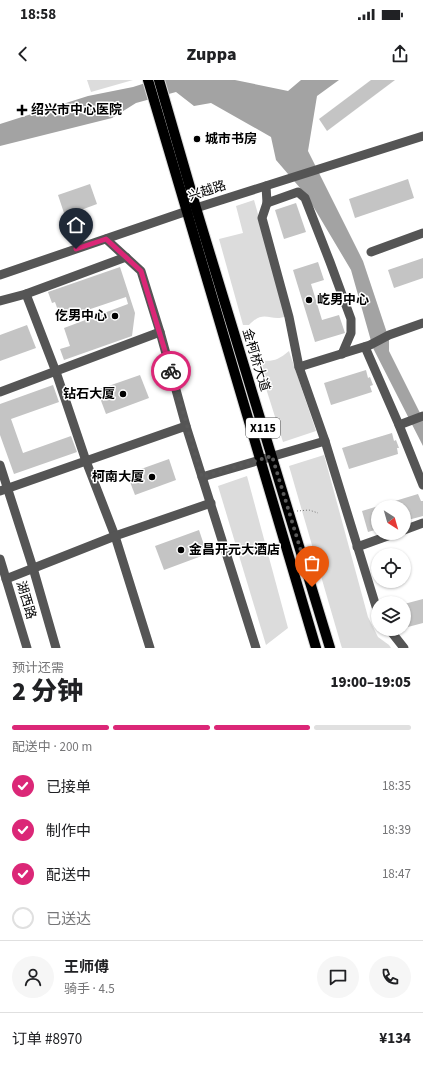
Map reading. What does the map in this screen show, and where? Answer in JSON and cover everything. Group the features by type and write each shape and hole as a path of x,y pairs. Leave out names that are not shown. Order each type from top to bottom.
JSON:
{"main road":[{"name":"金柯桥大道","path":"148,80 159,100 260,460 316,648"},
{"name":"金柯桥大道","path":"159,80 159,100"},
{"name":"金柯桥大道","path":"191,210 272,456 330,648"}],"street":[{"name":"兴越路","path":"0,275 191,210 423,136"},
{"path":"266,186 267,203 262,218 289,317 299,367 325,441 373,596"},
{"path":"267,203 298,192 305,198 351,319 351,333 342,354"},
{"path":"370,252 423,233"},
{"path":"106,239 141,271 160,332 186,426 256,648"},
{"path":"0,301 26,294 126,257"},
{"path":"26,294 56,372 86,461 115,536 150,648"},
{"path":"299,367 367,346 389,335 423,323"},
{"path":"0,392 160,332"},
{"path":"367,346 402,424 423,485"},
{"path":"402,424 423,416"},
{"path":"4,490 186,426"},
{"path":"202,477 325,441"},
{"path":"0,465 4,490 33,568 56,648"},
{"path":"6,579 115,536 210,503"},
{"path":"411,527 423,523"},
{"path":"357,547 376,540"},
{"name":"湖西路","path":"0,559 27,648"},
{"path":"395,636 404,648"}],"path":[{"path":"288,511 309,510 318,513"}],"shaded area":[{"path":"87,80 133,80 91,92"},
{"path":"155,80 235,80 288,91 301,80 339,80 317,96 308,151 363,261 389,339 389,351 423,419 423,446 373,348 351,270 307,196 276,160 271,137 211,103 194,106 176,92 136,103 112,118 0,146 0,124 88,96 133,87"},
{"path":"254,200 287,316 281,318 259,317 249,325 243,325 219,239 243,233 236,206"},
{"path":"289,351 316,431 283,442 257,360 274,360"},
{"path":"324,455 368,617 371,623 371,636 378,636 391,648 342,648 289,466"},
{"path":"247,476 288,628 266,645 218,486"}],"building":[{"path":"371,80 395,80 327,131 319,119"},
{"path":"408,179 414,198 355,218 349,199"},
{"path":"90,184 97,204 65,216 58,195"},
{"path":"296,203 306,232 284,239 275,210"},
{"path":"423,258 423,278 394,288 388,270"},
{"name":"屹男中心","path":"318,262 324,280 311,284 322,320 339,315 345,333 315,342 293,270"},
{"name":"仡男中心","path":"120,267 135,313 132,336 64,360 60,349 70,346 64,328 128,304 126,297 61,319 55,302 52,303 48,292"},
{"path":"27,325 36,348 0,361 0,335"},
{"path":"366,370 368,378 370,377 373,385 370,386 372,392 331,405 324,383"},
{"name":"钻石大厦","path":"140,375 149,398 106,414 97,390"},
{"path":"53,385 59,402 11,419 23,453 71,436 77,452 14,474 0,435 0,404"},
{"path":"392,433 394,441 396,440 399,448 397,448 398,454 349,469 342,448"},
{"name":"柯南大厦","path":"169,459 176,480 135,495 127,474"},
{"path":"418,494 421,501 423,501 423,516 411,519 411,500 398,500"},
{"path":"371,508 371,531 368,532 362,511"},
{"name":"金昌开元大酒店","path":"199,530 207,554 164,570 155,546"},
{"path":"423,599 423,623 411,626 411,602"}],"way so far":[{"path":"171,371 202,477 272,456 312,587"}],"place":[{"name":"绍兴市中心医院","path":"22,110"},
{"name":"城市书房","path":"197,139"},
{"name":"屹男中心","path":"309,300"},
{"name":"仡男中心","path":"115,316"},
{"name":"钻石大厦","path":"123,394"},
{"name":"柯南大厦","path":"152,477"},
{"name":"金昌开元大酒店","path":"181,550"}],"route":[{"path":"76,249 106,239 141,271 171,371"}]}
